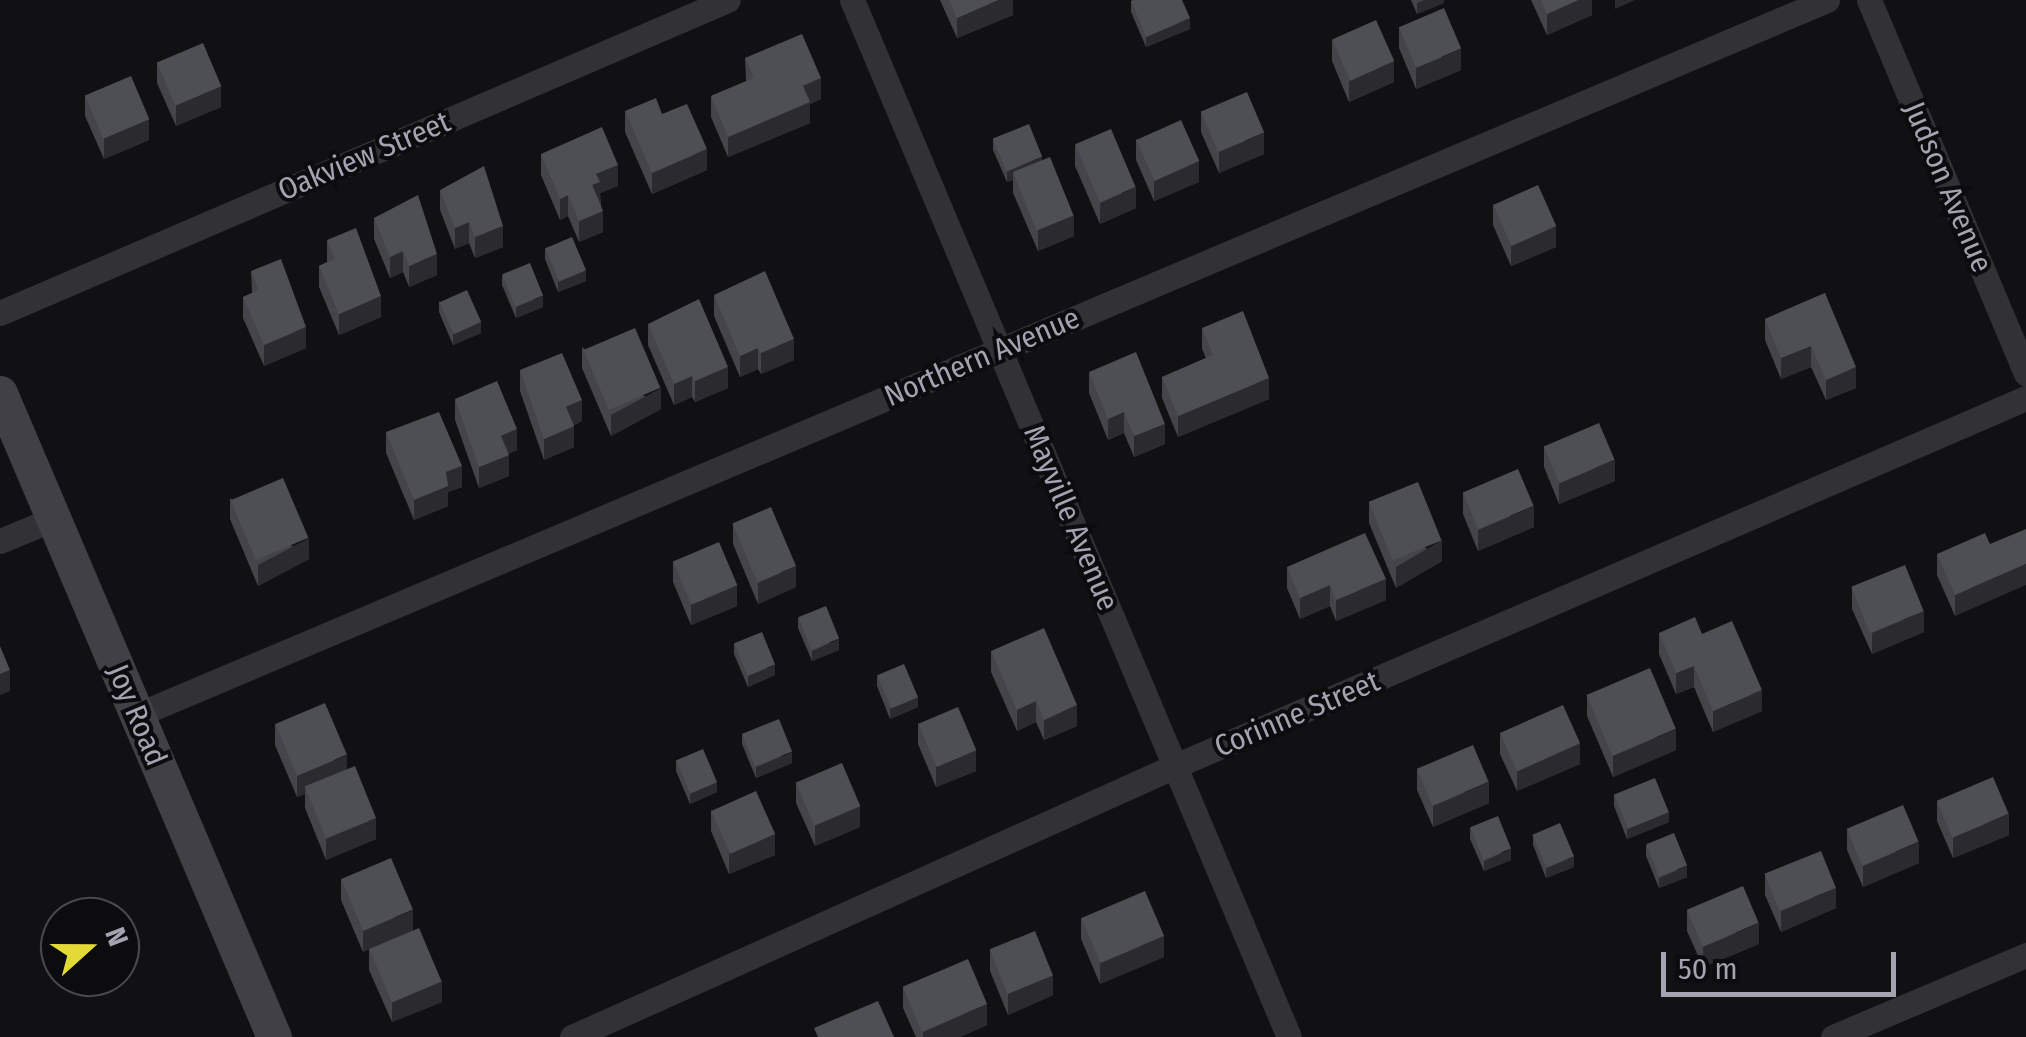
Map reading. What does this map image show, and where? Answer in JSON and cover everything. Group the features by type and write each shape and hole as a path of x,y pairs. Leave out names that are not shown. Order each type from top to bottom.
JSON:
{"street":[{"name":"Oakview Street","path":"0,313 728,0"},
{"name":"Mayville Avenue","path":"852,0 1289,1037"},
{"name":"Northern Avenue","path":"137,715 1828,0"},
{"name":"Judson Avenue","path":"1869,0 2026,373"},
{"name":"Joy Road","path":"0,393 274,1037"},
{"name":"Corinne Street","path":"572,1037 1176,766 2026,398"},
{"path":"0,541 54,518"},
{"path":"1832,1037 2026,955"}],"building":[{"path":"949,0 998,0 957,18"},
{"path":"1133,0 1182,0 1190,18 1146,37"},
{"path":"1541,0 1578,0 1547,14"},
{"path":"1444,8 1461,49 1416,68 1399,27"},
{"path":"1376,20 1394,61 1350,81 1332,40"},
{"path":"802,34 821,78 803,86 810,102 728,137 711,96 754,78 745,58"},
{"path":"203,43 221,86 175,106 157,63"},
{"path":"131,76 149,119 103,139 85,96"},
{"path":"1247,92 1264,133 1218,152 1201,112"},
{"path":"656,98 662,114 687,104 707,149 652,173 625,111"},
{"path":"1181,120 1199,161 1155,181 1136,140"},
{"path":"1029,124 1042,156 1006,171 993,139"},
{"path":"602,127 618,165 596,174 600,182 592,185 603,211 579,221 568,195 560,199 541,154"},
{"path":"1111,129 1136,187 1100,202 1075,144"},
{"path":"1050,157 1074,215 1037,230 1013,172"},
{"path":"484,166 503,226 475,237 469,222 455,228 440,190"},
{"path":"1538,185 1556,226 1512,246 1493,205"},
{"path":"418,195 437,254 409,266 403,251 390,257 374,218"},
{"path":"356,228 381,296 339,314 319,266 335,259 327,240"},
{"path":"572,237 586,270 559,281 545,248"},
{"path":"281,259 306,327 264,345 243,297 259,290 251,271"},
{"path":"530,263 543,295 515,307 502,274"},
{"path":"765,271 794,339 761,353 758,348 740,356 714,295"},
{"path":"467,290 481,322 454,334 440,302"},
{"path":"1825,293 1856,367 1826,380 1811,346 1781,358 1765,319"},
{"path":"699,299 728,367 695,381 692,376 674,384 648,324"},
{"path":"1243,311 1269,378 1178,416 1162,377 1213,355 1202,328"},
{"path":"635,328 660,388 609,410 583,350"},
{"path":"1136,352 1165,424 1134,436 1124,412 1108,419 1089,372"},
{"path":"562,353 582,400 566,407 574,426 544,439 520,370"},
{"path":"497,381 517,429 501,436 509,455 479,467 455,399"},
{"path":"439,412 462,466 446,472 448,486 414,500 386,432"},
{"path":"1599,423 1615,460 1559,483 1544,446"},
{"path":"1518,469 1534,506 1478,529 1463,492"},
{"path":"283,478 308,538 256,560 231,500"},
{"path":"1418,482 1442,540 1392,560 1369,502"},
{"path":"771,507 796,566 757,582 732,523"},
{"path":"2026,529 2026,564 1955,595 1937,554 1985,533 1990,544"},
{"path":"1365,533 1386,579 1336,600 1330,585 1300,598 1287,567"},
{"path":"719,542 737,585 691,605 673,562"},
{"path":"1905,565 1924,611 1870,633 1851,587"},
{"path":"826,606 839,638 811,650 798,617"},
{"path":"1695,617 1702,634 1732,621 1762,690 1713,711 1694,666 1676,673 1659,633"},
{"path":"1044,628 1077,705 1044,720 1036,701 1017,710 991,651"},
{"path":"762,632 775,664 747,676 734,643"},
{"path":"0,646 10,670 0,674"},
{"path":"904,664 918,697 891,708 877,675"},
{"path":"1650,668 1676,729 1612,756 1586,695"},
{"path":"325,703 347,755 297,776 275,724"},
{"path":"1563,705 1580,743 1517,771 1500,733"},
{"path":"958,707 976,750 937,767 918,724"},
{"path":"779,719 792,751 755,766 742,734"},
{"path":"1473,745 1489,782 1432,806 1417,769"},
{"path":"703,749 717,782 690,793 676,760"},
{"path":"842,763 860,806 814,826 796,783"},
{"path":"355,766 376,818 326,838 305,786"},
{"path":"1993,777 2009,814 1952,838 1937,801"},
{"path":"1655,778 1669,812 1628,829 1614,794"},
{"path":"756,791 775,834 730,854 711,811"},
{"path":"1903,805 1919,842 1862,866 1847,829"},
{"path":"1498,816 1511,848 1483,860 1470,827"},
{"path":"1560,823 1574,856 1546,868 1532,835"},
{"path":"1674,833 1687,865 1659,877 1646,844"},
{"path":"1821,851 1836,888 1779,911 1764,874"},
{"path":"391,858 413,910 363,931 341,879"},
{"path":"1743,886 1759,923 1702,947 1687,910"},
{"path":"1145,891 1164,936 1101,963 1081,918"},
{"path":"419,928 442,981 392,1002 369,949"},
{"path":"1035,931 1053,976 1008,994 990,949"},
{"path":"968,959 987,1004 922,1032 903,987"},
{"path":"878,1001 894,1037 818,1037 814,1028"}]}
